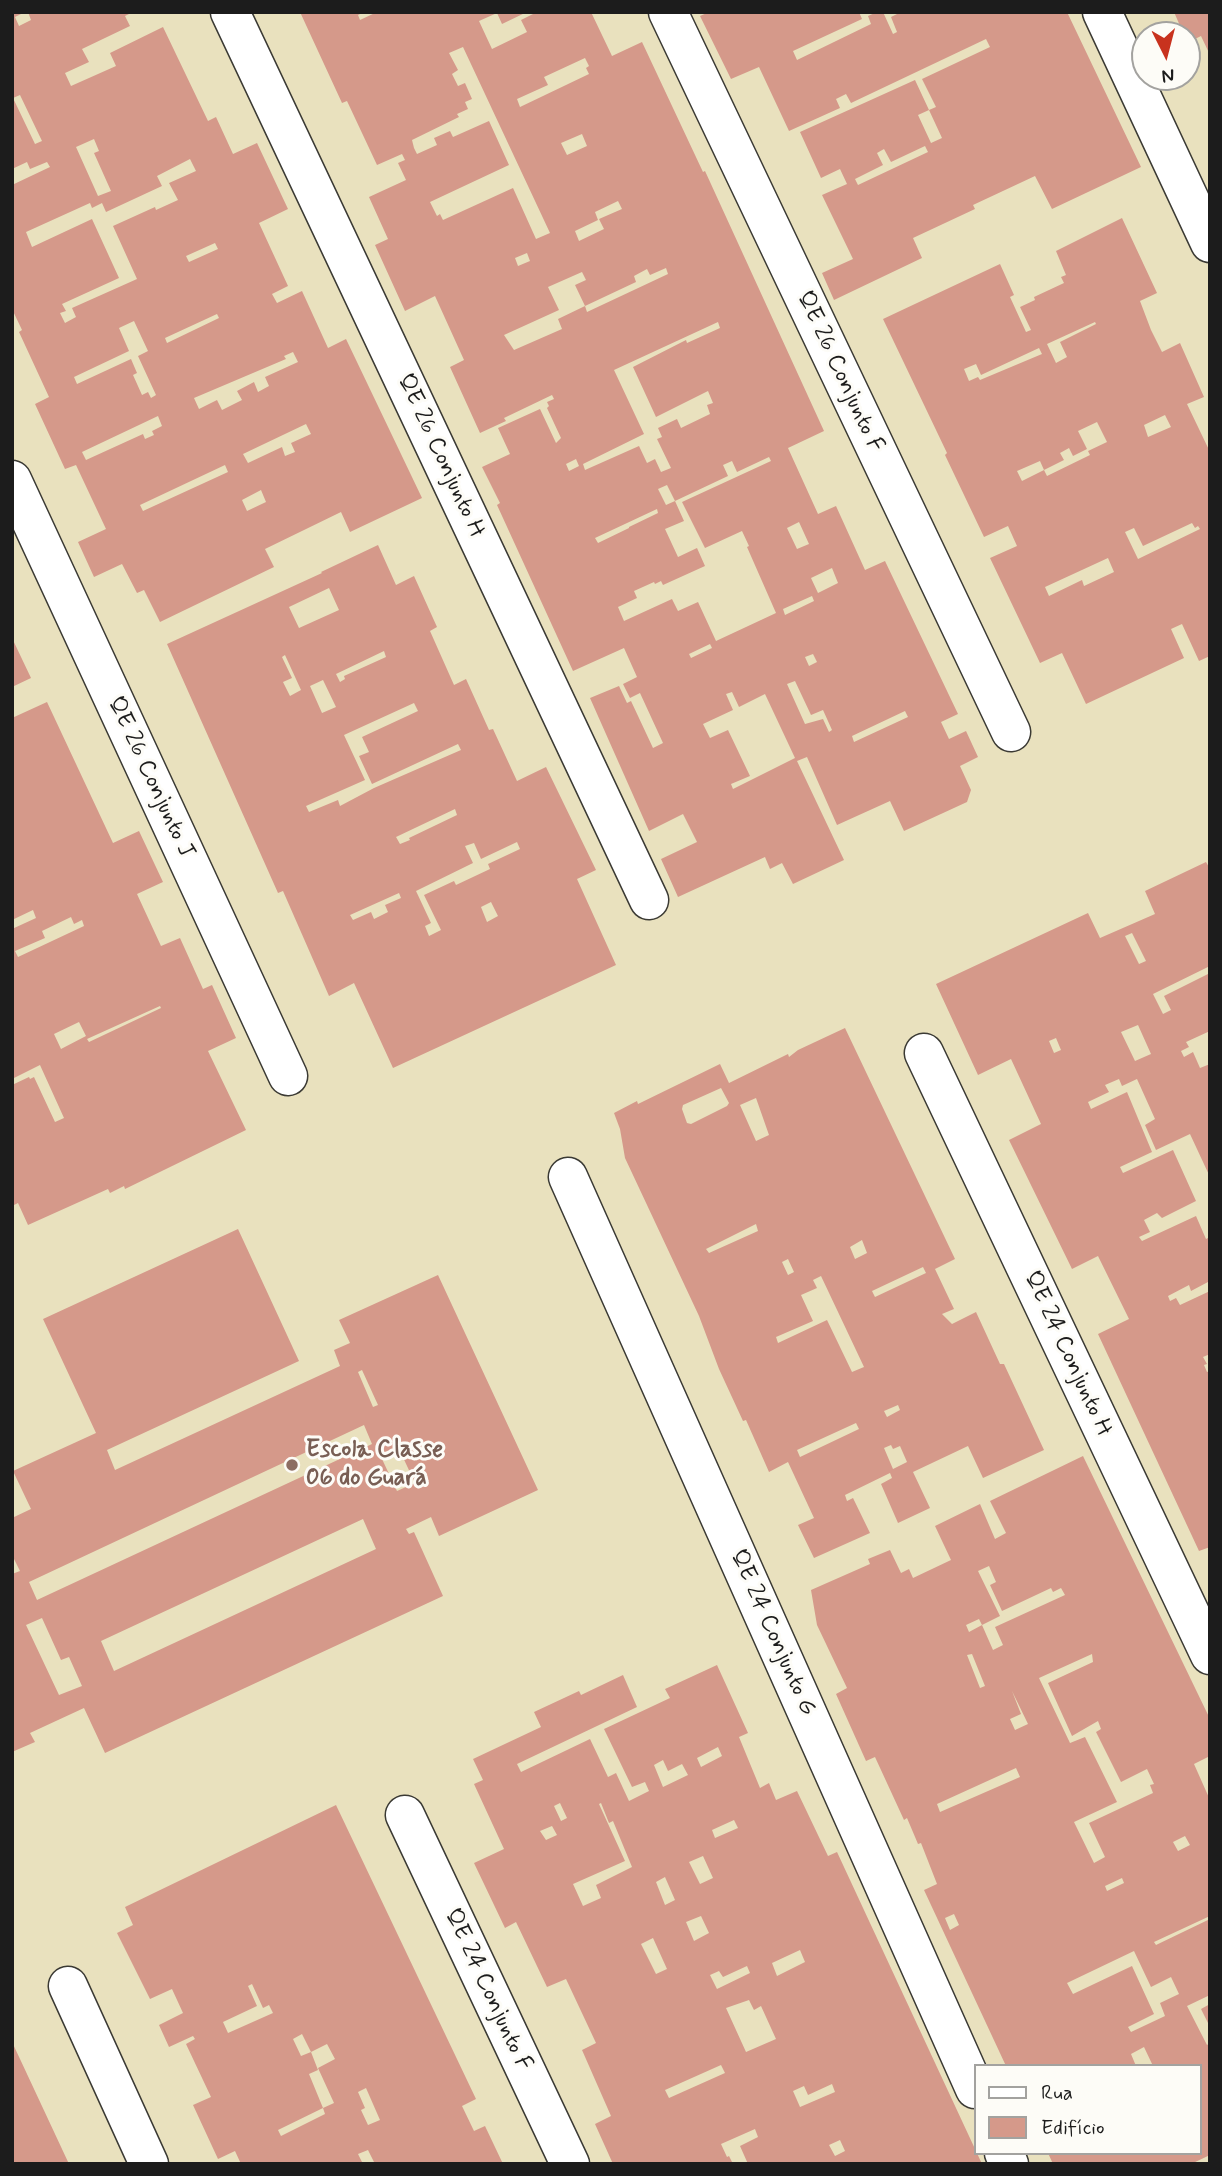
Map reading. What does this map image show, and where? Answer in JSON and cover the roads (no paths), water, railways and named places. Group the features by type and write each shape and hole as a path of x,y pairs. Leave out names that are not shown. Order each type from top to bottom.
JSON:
{"street":[{"name":"QE 26 Conjunto H","path":"230,12 649,900"},
{"name":"QE 26 Conjunto F","path":"668,12 1011,732"},
{"path":"1102,12 1210,243"},
{"name":"QE 26 Conjunto J","path":"12,480 288,1076"},
{"name":"QE 24 Conjunto H","path":"924,1053 1210,1655"},
{"name":"QE 24 Conjunto G","path":"568,1177 974,2087"},
{"name":"QE 24 Conjunto F","path":"405,1815 570,2164"},
{"path":"68,1986 149,2164"}],"place":[{"name":"Escola Classe 06 do Guará","path":"292,1465"}]}
